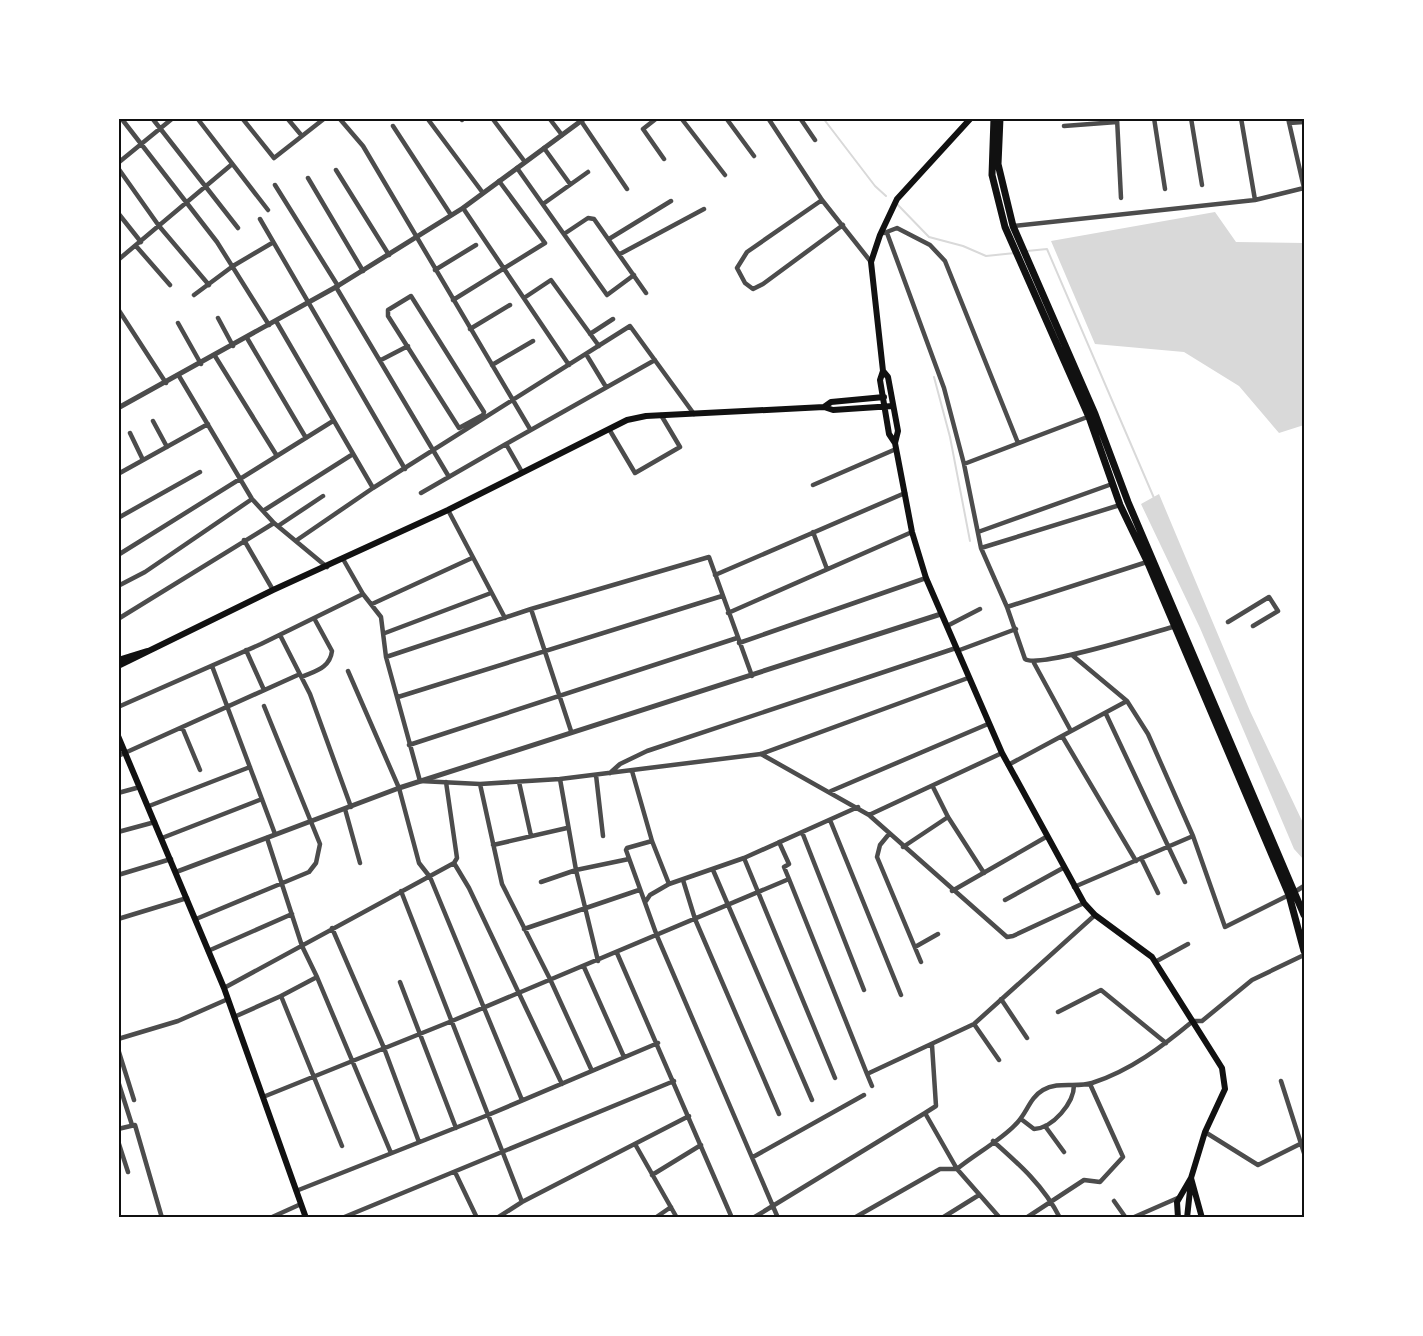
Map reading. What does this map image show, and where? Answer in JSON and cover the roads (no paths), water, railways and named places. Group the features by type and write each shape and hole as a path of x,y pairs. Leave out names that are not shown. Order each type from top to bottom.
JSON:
{"main road":[{"path":"896,446 889,434 880,380 883,371 872,262 897,199 971,118"},
{"path":"994,118 992,175 1009,227 1092,415 1292,893 1305,915"},
{"path":"1000,118 998,164 1009,227"},
{"path":"883,371 888,377 892,396 898,431 896,446 912,532 926,578 1002,753 1073,887 1084,903 1095,915 1155,962 1222,1068 1225,1078 1222,1100 1205,1132 1191,1178 1189,1218"},
{"path":"824,407 831,402 892,396"},
{"path":"118,660 147,651 273,590 327,567 638,417 824,407 833,410 893,406"},
{"path":"1092,415 1120,505 1151,560"},
{"path":"118,666 143,656 147,651"},
{"path":"118,736 224,988 306,1218"},
{"path":"1292,893 1305,953"},
{"path":"1178,1218 1179,1197 1191,1178"},
{"path":"1191,1178 1202,1218"}],"street":[{"path":"121,118 233,266 269,325"},
{"path":"152,118 238,228"},
{"path":"118,163 173,118"},
{"path":"197,118 268,210"},
{"path":"242,118 274,158 325,118"},
{"path":"287,118 302,136"},
{"path":"339,118 363,146 415,238 530,429"},
{"path":"427,118 483,193"},
{"path":"492,118 525,162"},
{"path":"549,118 562,135"},
{"path":"657,118 643,129 664,159"},
{"path":"681,118 725,175"},
{"path":"726,118 754,156"},
{"path":"768,118 822,200 872,262"},
{"path":"800,118 815,140"},
{"path":"1154,118 1165,189"},
{"path":"1191,118 1202,185"},
{"path":"1241,118 1255,200"},
{"path":"118,408 233,346 389,255 463,208 582,120 627,189"},
{"path":"1065,126 1117,120 1121,198"},
{"path":"1009,227 1255,200 1304,188 1289,121 1305,122"},
{"path":"393,126 451,215"},
{"path":"544,148 570,184"},
{"path":"1297,158 1305,156"},
{"path":"118,260 231,165"},
{"path":"118,168 159,226 209,285"},
{"path":"517,168 608,295 634,275"},
{"path":"336,170 389,255"},
{"path":"543,204 588,172"},
{"path":"308,178 363,271"},
{"path":"453,300 545,243 499,181"},
{"path":"275,185 449,477"},
{"path":"822,200 747,252 736,268 745,283 753,289 763,284 843,225"},
{"path":"609,239 671,201"},
{"path":"463,208 569,365"},
{"path":"620,254 704,209"},
{"path":"118,213 141,242"},
{"path":"564,234 592,218 646,293"},
{"path":"260,219 307,304 405,469"},
{"path":"1018,443 945,261 930,245 897,228 892,228 884,233 944,388 964,464 981,548 1007,606 1025,658 1034,663 1071,731"},
{"path":"194,296 233,266 272,243"},
{"path":"435,270 476,245"},
{"path":"136,246 170,285"},
{"path":"524,298 551,280 599,346"},
{"path":"411,296 484,412 483,415 457,428 408,346 388,312 411,296"},
{"path":"470,330 510,304"},
{"path":"118,309 166,383"},
{"path":"218,318 233,346"},
{"path":"590,334 613,319"},
{"path":"276,321 373,488"},
{"path":"178,323 201,364"},
{"path":"297,540 373,488 630,326 694,414"},
{"path":"247,338 306,438"},
{"path":"492,366 533,341"},
{"path":"381,360 408,346"},
{"path":"586,354 606,387"},
{"path":"215,356 277,456"},
{"path":"420,493 655,360"},
{"path":"179,376 252,499 276,525 327,567"},
{"path":"609,429 635,473 680,447 662,415"},
{"path":"964,464 1092,415"},
{"path":"153,421 167,447"},
{"path":"118,555 333,421"},
{"path":"118,474 208,424"},
{"path":"130,433 143,460"},
{"path":"506,444 522,472"},
{"path":"813,485 896,446"},
{"path":"263,511 353,454"},
{"path":"118,518 200,472"},
{"path":"978,532 1112,484"},
{"path":"715,575 905,493"},
{"path":"118,619 244,540 276,525 323,496"},
{"path":"118,586 162,561 252,499"},
{"path":"981,548 1128,502"},
{"path":"448,510 505,618"},
{"path":"813,532 827,569"},
{"path":"728,613 912,532"},
{"path":"244,540 273,590"},
{"path":"386,657 531,609 709,557 752,676"},
{"path":"372,604 472,558"},
{"path":"344,559 363,594 381,617 385,633 386,657 420,781"},
{"path":"1007,606 1151,560"},
{"path":"409,745 738,641 926,578"},
{"path":"385,633 491,593"},
{"path":"118,707 152,690 212,666 363,594"},
{"path":"398,697 722,596"},
{"path":"1228,622 1269,597 1278,611 1253,626"},
{"path":"531,609 571,731"},
{"path":"947,626 980,609"},
{"path":"176,872 399,788 941,614"},
{"path":"118,756 227,706 327,665 332,657 332,651 314,618"},
{"path":"1034,663 1179,626"},
{"path":"609,774 620,764 647,751 1016,629"},
{"path":"280,634 301,676 348,808 360,863"},
{"path":"246,650 264,690"},
{"path":"1072,655 1127,701 1148,734 1193,836 1225,927 1305,886"},
{"path":"212,666 275,834"},
{"path":"348,671 399,788 419,863 430,877 522,1100"},
{"path":"420,781 480,784 560,779 761,754 968,678"},
{"path":"1008,765 1127,701"},
{"path":"196,919 282,881 309,872 316,863 320,844 264,706"},
{"path":"1106,714 1185,882"},
{"path":"831,792 988,724"},
{"path":"182,727 200,770"},
{"path":"1062,736 1158,893"},
{"path":"869,815 1002,753"},
{"path":"761,754 869,815 952,891 1007,937 1084,903"},
{"path":"149,806 250,767"},
{"path":"632,771 652,841 669,884"},
{"path":"596,775 603,836"},
{"path":"560,779 567,828 598,961"},
{"path":"224,988 453,863 457,858 446,782"},
{"path":"519,782 531,836"},
{"path":"480,784 502,885 550,979 592,1071"},
{"path":"118,793 140,787"},
{"path":"933,787 948,817 984,873"},
{"path":"162,838 262,799"},
{"path":"646,901 650,895 669,884 744,858 858,807"},
{"path":"903,847 948,817"},
{"path":"830,820 901,995"},
{"path":"118,832 155,822"},
{"path":"493,845 567,828"},
{"path":"802,832 864,990"},
{"path":"889,834 880,845 877,857 921,962"},
{"path":"1073,887 1193,836"},
{"path":"952,891 1046,837"},
{"path":"267,838 302,945 391,1153"},
{"path":"652,841 627,848 639,890 646,901 657,936 778,1218"},
{"path":"779,842 789,864 784,867 872,1086"},
{"path":"744,858 835,1078"},
{"path":"118,875 171,859"},
{"path":"541,882 576,870 629,859"},
{"path":"453,863 469,888 517,994 562,1084"},
{"path":"1005,900 1063,868"},
{"path":"714,870 812,1100"},
{"path":"263,1097 584,967 789,879"},
{"path":"683,880 695,919 778,1114"},
{"path":"524,929 585,906 639,890"},
{"path":"401,891 522,1202"},
{"path":"118,919 187,898"},
{"path":"208,951 292,914"},
{"path":"867,1074 974,1024 1095,915"},
{"path":"332,928 384,1048 419,1142"},
{"path":"915,947 938,934"},
{"path":"1155,962 1188,944"},
{"path":"617,953 732,1218"},
{"path":"854,1218 940,1169 957,1168 1006,1134 1021,1119 1034,1096 1044,1089 1059,1085 1090,1084 1119,1072 1166,1043 1193,1021 1202,1021 1252,980 1305,953"},
{"path":"584,967 624,1057"},
{"path":"234,1017 317,977"},
{"path":"400,982 456,1128"},
{"path":"1058,1012 1101,990 1166,1043"},
{"path":"281,996 342,1146"},
{"path":"118,1039 178,1022 228,999"},
{"path":"1001,999 1028,1038"},
{"path":"974,1024 999,1060"},
{"path":"296,1191 488,1115 658,1043"},
{"path":"753,1218 936,1106 932,1045"},
{"path":"118,1049 134,1100"},
{"path":"118,1081 132,1125 135,1125 162,1218"},
{"path":"342,1218 674,1081"},
{"path":"1281,1082 1300,1144 1305,1153"},
{"path":"1026,1218 1084,1180 1100,1182 1123,1156 1090,1084"},
{"path":"1021,1119 1034,1129 1045,1126 1071,1103 1074,1085"},
{"path":"753,1157 864,1095"},
{"path":"925,1113 957,1168 1000,1218"},
{"path":"497,1218 522,1202 689,1116"},
{"path":"118,1129 132,1125"},
{"path":"1045,1126 1064,1152"},
{"path":"1205,1132 1258,1165 1300,1144"},
{"path":"118,1141 128,1172"},
{"path":"993,1141 1030,1173 1052,1201 1060,1218"},
{"path":"634,1144 677,1218"},
{"path":"652,1175 701,1145"},
{"path":"455,1172 477,1218"},
{"path":"942,1218 979,1195"},
{"path":"1132,1218 1179,1197"},
{"path":"1113,1201 1126,1218"},
{"path":"270,1218 301,1204"},
{"path":"655,1218 671,1207"}],"waterway":[{"path":"823,118 875,186 886,196"},
{"path":"897,204 929,237 963,246 986,256 1015,253"},
{"path":"1027,251 1047,249 1154,498"},
{"path":"934,377 950,437 970,541"}]}
